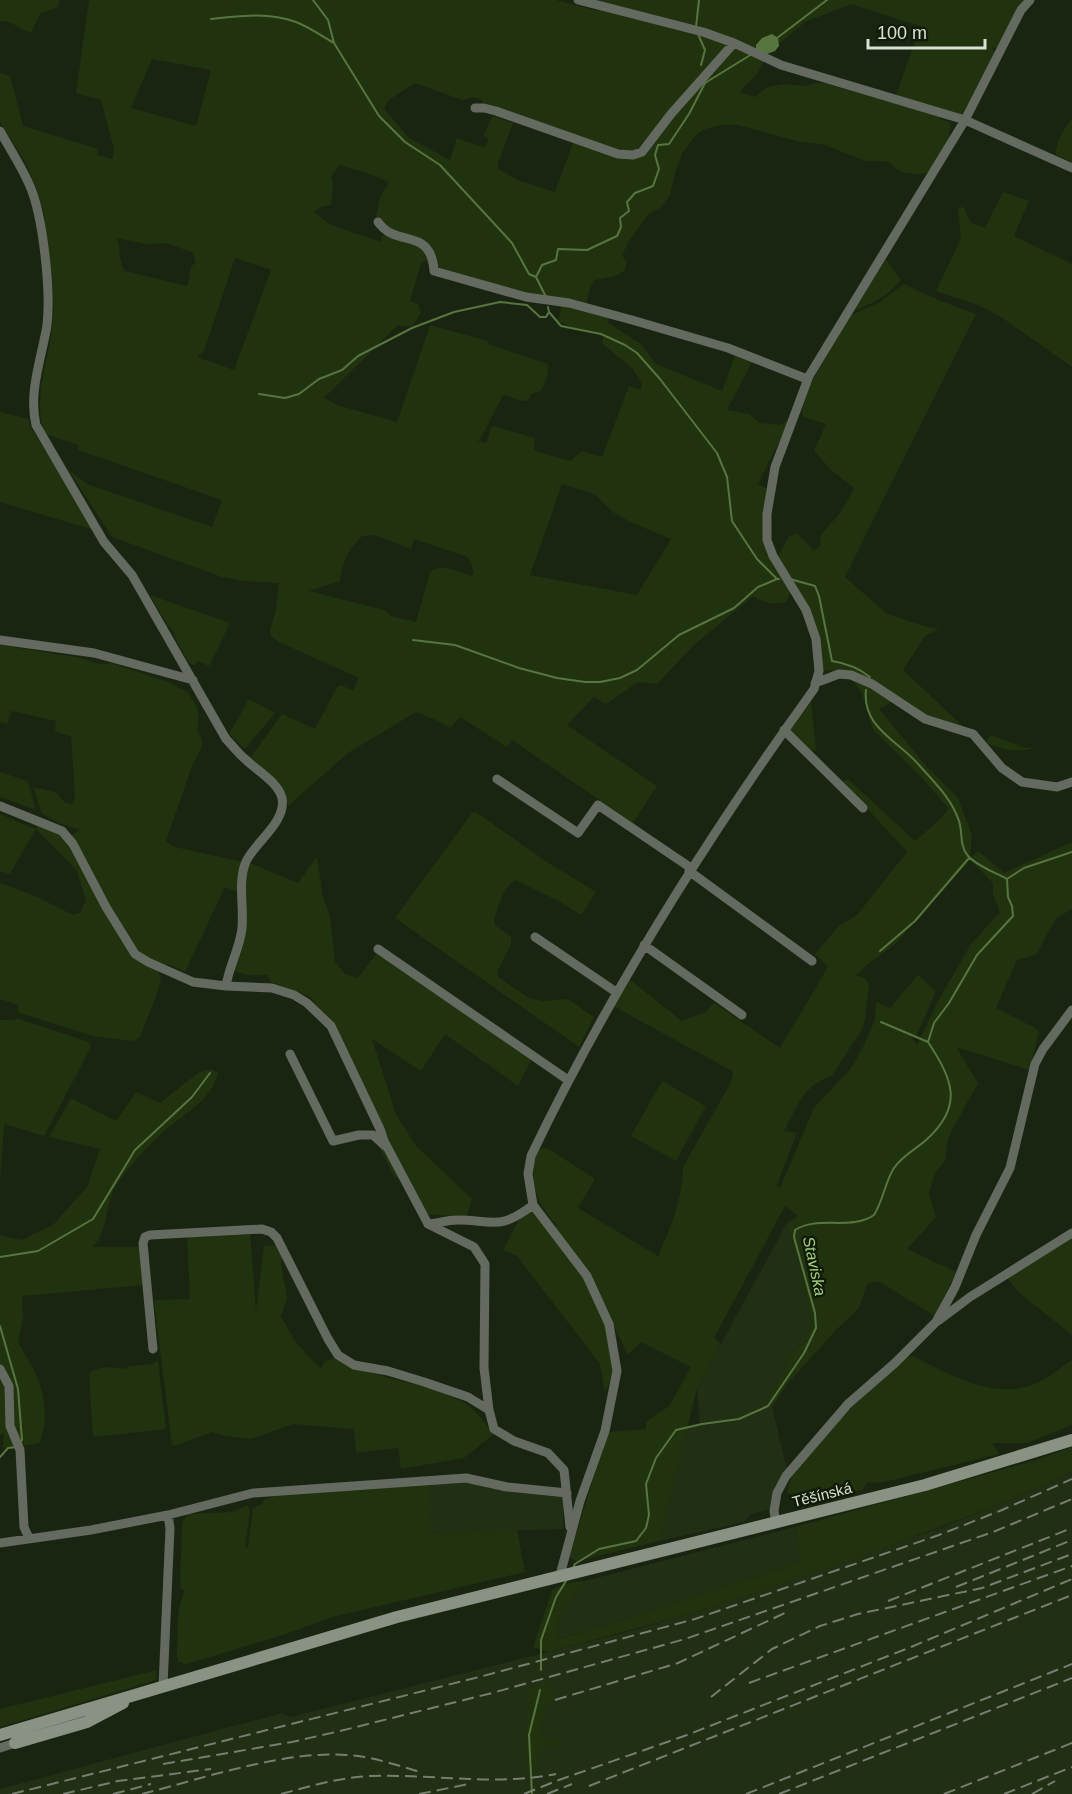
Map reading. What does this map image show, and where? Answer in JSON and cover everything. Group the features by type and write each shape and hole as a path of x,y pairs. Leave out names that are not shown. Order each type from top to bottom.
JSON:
{"main road":[{"name":"Těšínská","path":"141,1693 345,1631 946,1479 1072,1440"},
{"path":"0,1735 141,1693"},
{"path":"15,1743 87,1722 102,1716 141,1693"}],"street":[{"path":"578,0 703,32 774,63 965,120 1072,168"},
{"path":"560,1575 570,1532 605,1431 617,1371 609,1324 587,1276 533,1205 528,1174 531,1156 568,1080 644,945 690,870 814,689 819,672 816,639 806,610 773,556 767,540 767,514 775,467 807,379 965,120 1021,10 1030,0"},
{"path":"475,108 496,111 618,154 633,155 642,152 671,114 734,44"},
{"path":"0,132 30,185 39,215 42,237 49,304 36,384 33,414 36,425 104,542 132,575 226,739 278,789 282,799 282,811 264,839 245,862 242,880 242,928 226,986"},
{"path":"378,222 385,231 424,244 432,255 434,271 526,297 569,303 632,320 728,348 807,379"},
{"path":"0,640 94,653 193,680"},
{"path":"816,683 839,674 851,675 872,684 925,719 973,734 1002,768 1022,782 1057,787 1072,782"},
{"path":"784,730 863,808"},
{"path":"497,779 578,833 598,805 812,961"},
{"path":"0,806 62,831 73,844 105,907 135,954 193,981 226,986 272,988 294,995 307,1003 331,1026 387,1148 428,1224 474,1247 485,1264 484,1368 489,1410 494,1429 514,1441 548,1453 564,1470 570,1532"},
{"path":"535,937 616,992"},
{"path":"644,945 742,1014"},
{"path":"378,949 568,1080"},
{"path":"936,1322 955,1287 976,1235 1010,1168 1035,1064 1042,1049 1072,1010"},
{"path":"290,1054 333,1141 373,1134 387,1148"},
{"path":"428,1224 457,1220 488,1224 507,1222 533,1205"},
{"path":"153,1349 143,1243 145,1237 262,1229 271,1232 277,1238 338,1355 354,1365 388,1371 468,1397 489,1410"},
{"path":"776,1522 774,1511 777,1493 786,1476 848,1404 895,1363 936,1322 1072,1233"},
{"path":"0,1369 9,1386 10,1426 19,1446 24,1527 29,1538"},
{"path":"0,1543 91,1530 168,1515 253,1493 466,1478 507,1487 567,1493"},
{"path":"163,1686 170,1528 168,1515"},
{"path":"0,1748 15,1743"}],"shaded area":[{"path":"0,0 59,0 58,7 40,14 31,33 8,22 0,21"},
{"path":"89,0 556,0 598,11 595,1 586,0 1024,0 999,49 991,47 995,52 963,116 896,95 919,31 926,28 851,4 805,22 769,52 756,75 739,92 755,97 767,87 784,84 807,86 824,83 939,116 940,119 949,122 950,138 931,172 915,174 904,172 885,161 866,161 822,144 800,142 738,125 721,125 705,129 696,135 683,152 670,195 661,207 648,215 629,241 622,255 627,263 625,270 616,276 595,280 590,288 585,310 609,318 607,322 641,344 656,364 722,391 735,355 752,362 727,410 749,414 760,423 780,425 791,418 758,484 767,489 764,525 791,592 786,602 769,603 753,596 694,645 657,684 638,682 606,704 594,697 567,725 657,786 633,823 512,740 507,747 460,717 450,728 416,712 348,753 288,806 285,792 250,758 282,714 315,729 337,687 340,685 353,690 359,678 279,642 271,636 279,583 222,577 112,537 62,460 70,471 87,484 212,527 222,500 78,450 78,445 46,434 40,408 53,320 53,296 45,216 28,167 0,122 0,73 10,76 23,126 98,149 97,155 113,159 114,149 101,100 76,93","holes":["152,59 211,70 196,126 131,108","415,83 462,100 474,97 482,100 484,106 588,147 573,143 555,192 520,181 498,169 498,163 513,123 492,117 483,136 489,138 486,146 481,147 457,138 450,160 409,138 384,109 389,100","339,165 389,182 380,197 376,216 391,231 428,246 434,254 435,275 467,285 562,304 558,321 571,327 604,334 602,343 633,369 642,384 641,390 629,386 602,457 582,451 570,461 538,452 534,450 535,438 492,426 486,443 478,441 503,395 528,401 531,394 541,391 547,378 548,364 488,344 488,341 430,325 397,422 337,405 324,398 398,325 405,327 413,325 421,313 418,304 410,301 421,263 428,262 426,250 386,233 381,237 381,242 331,225 314,212 322,206 331,205 333,183 331,178","117,238 147,244 165,243 192,252 196,262 191,267 186,286 125,271 121,264","235,258 271,270 234,370 197,357 204,351","562,484 594,494 613,512 630,522 671,539 637,595 530,575","375,535 411,549 414,539 468,557 474,571 472,576 445,568 430,572 416,622 391,616 384,610 309,591 340,581 342,568 353,546 362,536"]},
{"path":"772,34 778,38 779,46 775,51 767,54 756,49 756,45 762,38"},
{"path":"1072,118 1072,162 1056,155 1056,150"},
{"path":"1003,192 1029,201 1014,236 1072,264 1072,367 1001,317 978,305 936,291 961,238 958,210 963,206 971,223 985,228"},
{"path":"886,259 901,280 880,298 854,311"},
{"path":"904,284 976,314 845,577 887,614 939,629 925,636 903,670 967,730 924,721 893,701 879,709 928,768 958,798 972,835 970,858 978,851 1004,873 1072,842 1072,909 1056,918 1036,955 1017,960 996,1008 1039,1030 1030,1070 956,1047 978,1083 951,1132 945,1161 935,1173 929,1193 936,1217 907,1249 956,1272 935,1316 878,1281 867,1284 859,1308 788,1383 772,1407 769,1394 780,1380 792,1352 803,1344 812,1323 787,1223 798,1216 785,1206 714,1338 721,1344 697,1388 659,1541 576,1561 569,1557 608,1432 646,1429 646,1422 669,1406 691,1367 641,1342 628,1355 614,1326 612,1379 605,1392 600,1364 517,1256 503,1250 518,1221 532,1210 542,1220 558,1227 545,1210 536,1192 533,1172 538,1150 549,1149 595,1179 578,1208 658,1256 679,1201 683,1167 733,1075 732,1071 613,1006 630,980 682,1021 706,1012 714,1003 780,1048 828,967 815,954 840,925 857,915 907,852 843,782 848,779 915,841 949,809 873,729 862,694 851,677 840,672 823,670 818,638 778,556 789,536 798,534 814,551 821,545 820,536 841,512 854,488 832,471 814,451 826,424 804,417 801,413 810,385 851,315 880,302","holes":["970,860 993,883 993,894 1000,912 971,944 938,1001 917,1045 911,1037 917,1035 936,991 918,975 890,1008 876,1002 875,1020 864,1045 851,1068 814,1108 780,1188 777,1185 797,1133 784,1131 793,1113 808,1091 822,1080 832,1076 862,1029 869,984 864,978 856,975 895,944"]},
{"path":"0,412 28,419 31,428 97,531 0,502"},
{"path":"150,595 230,623 209,666 197,661 195,665 189,663 173,631"},
{"path":"0,645 81,658 99,664 111,663 171,683 188,693 199,715 197,731 202,739 202,746 191,769 166,841 175,847 252,864 298,883 317,856 323,898 330,915 335,962 345,974 358,978 377,953 532,1059 518,1086 445,1034 421,1071 372,1039 396,1114 416,1146 472,1199 466,1217 424,1214 405,1181 394,1176 379,1146 383,1129 312,998 271,982 267,975 248,975 234,971 246,933 246,895 225,887 185,972 168,964 155,968 161,976 158,991 140,1037 133,1041 93,1036 17,1012 19,1005 0,999 0,883 35,896 73,915 80,913 86,900 77,871 36,829 10,874 0,871 0,814 35,829 41,823 67,838 80,830 42,814 33,787 56,792 65,803 72,804 75,798 71,736 55,732 56,721 12,711 7,724 0,722"},
{"path":"249,699 275,713 245,749 229,734"},
{"path":"811,702 816,750 812,751 789,729"},
{"path":"990,735 1026,748 1036,747 1011,750 998,747 986,743"},
{"path":"0,772 28,781 35,807 33,809 0,797"},
{"path":"476,812 547,862 596,892 581,915 559,901 515,880 504,892 494,920 495,925 511,937 511,944 497,972 498,977 529,998 542,1001 568,999 594,1017 579,1047 395,918 472,813"},
{"path":"16,1018 89,1042 91,1047 44,1136 4,1124 0,1183 0,1020 15,1020"},
{"path":"211,1069 218,1073 208,1093 165,1130 121,1178 110,1200 102,1233 93,1247 142,1247 144,1285 22,1296 23,1317 18,1343 42,1391 44,1429 40,1443 3,1447 4,1434 0,1435 0,1235 22,1240 53,1225 87,1187 100,1149 49,1137 71,1098 116,1121 136,1092 160,1103 199,1072"},
{"path":"662,1081 706,1106 676,1161 631,1136"},
{"path":"787,1223 812,1323 803,1344 792,1352 780,1380 769,1394 787,1469 771,1500 770,1509 751,1514 744,1522 659,1541 648,1485 677,1432 700,1423 697,1388"},
{"path":"250,1232 256,1311 264,1246 278,1245 284,1257 281,1263 287,1298 281,1316 297,1344 321,1369 327,1360 337,1359 357,1368 440,1392 471,1407 494,1434 464,1458 401,1469 398,1448 356,1453 354,1429 293,1424 251,1439 212,1432 177,1446 172,1444 154,1302 156,1300 190,1299 187,1237"},
{"path":"1072,1237 1072,1335 1017,1291 1007,1277"},
{"path":"913,1356 973,1383 989,1388 1006,1389 1022,1388 1037,1383 1072,1360 1072,1425 1027,1443 992,1443 999,1454 880,1483 868,1482 862,1490 788,1494 792,1475 812,1450 847,1412 905,1358"},
{"path":"158,1361 166,1429 93,1437 89,1374 101,1368 125,1369 129,1366 154,1364"},
{"path":"1072,1447 1072,1472 1000,1504 873,1552 693,1613 548,1652 533,1647 552,1590 568,1583 585,1581 560,1614 556,1640 801,1562 795,1527 1037,1460"},
{"path":"1072,1472 1072,1794 0,1794 0,1789 233,1726 283,1713 290,1717 627,1632 693,1613 937,1529"},
{"path":"467,1481 563,1496 563,1529 430,1533 430,1483"},
{"path":"430,1483 431,1533 517,1529 525,1572 332,1617 286,1634 190,1663 179,1662 177,1658 179,1614 185,1591 180,1588 182,1522 189,1514 232,1512 248,1505 250,1511 246,1548 253,1508 262,1504 265,1499 271,1498 273,1494"},
{"path":"795,1527 801,1562 555,1640 560,1614 585,1581"},
{"path":"157,1670 156,1680 0,1727 0,1709"},
{"path":"552,1681 555,1698 543,1714 541,1729 543,1740 559,1738 557,1748 539,1748 539,1764 526,1768 528,1690"}],"waterway":[{"path":"313,0 328,20 334,43 379,116 405,142 440,165 512,243 529,274 536,277 546,297"},
{"path":"696,27 699,0"},
{"path":"777,38 827,0"},
{"path":"211,19 275,17 306,26 334,43"},
{"path":"698,34 705,50 701,65"},
{"path":"536,277 542,265 556,260 558,249 587,250 617,236 621,227 620,218 629,211 627,202 635,193 653,186 659,169 655,155 658,145 669,144 689,114 705,83 752,54"},
{"path":"259,394 285,398 299,394 319,379 342,370 358,356 412,328 454,312 500,302 527,305 540,317 546,317 549,312"},
{"path":"548,307 549,312 561,326 601,334 625,345 637,353 660,379 717,453 727,477 732,521 757,559 779,579"},
{"path":"413,640 455,645 519,668 557,678 600,682 620,678 637,670 679,635 734,608 758,587 777,579"},
{"path":"790,579 815,586 832,661 862,671 870,677"},
{"path":"866,690 866,703 876,724 911,756 952,805 959,821 963,848 968,856 981,866 1007,879"},
{"name":"Staviska","path":"573,1568 575,1564 599,1549 636,1541 646,1528 649,1515 646,1484 656,1458 676,1430 739,1419 768,1406 804,1353 816,1328 815,1313 794,1237 795,1230 814,1224 855,1222 874,1215 894,1168 938,1128 946,1116 951,1092 944,1069 928,1042 934,1023 949,1003 977,955 1013,916 1008,897 1007,879 1024,868 1072,852"},
{"path":"880,951 915,921 969,858"},
{"path":"881,1022 928,1042"},
{"path":"0,1257 38,1251 93,1219 135,1150 192,1097 210,1073"},
{"path":"0,1326 18,1389 22,1440 20,1443"},
{"path":"0,1457 8,1448 17,1447"},
{"name":"Staviska","path":"541,1670 541,1640 556,1597 566,1581"},
{"name":"Staviska","path":"532,1794 529,1735 540,1690"}],"railway":[{"path":"12,1794 483,1676 695,1619 939,1535 1072,1479"},
{"path":"163,1764 292,1742 340,1731 492,1693 685,1639 993,1532 1072,1499"},
{"path":"888,1601 1072,1528"},
{"path":"956,1587 1072,1540"},
{"path":"711,1697 772,1649 820,1626 858,1614 982,1588 1072,1554"},
{"path":"749,1683 1072,1566"},
{"path":"524,1794 687,1735 911,1647 1072,1579"},
{"path":"589,1786 1072,1595"},
{"path":"555,1700 678,1663 787,1612"},
{"path":"746,1794 1072,1664"},
{"path":"779,1794 1072,1678"},
{"path":"944,1794 1072,1743"},
{"path":"142,1794 249,1766 306,1756 333,1754 358,1756 420,1772"},
{"path":"1004,1794 1072,1767"},
{"path":"63,1794 118,1781 211,1769"},
{"path":"281,1794 326,1782 360,1777 510,1779 556,1774"},
{"path":"1032,1794 1055,1781"},
{"path":"113,1794 151,1784"},
{"path":"419,1794 469,1784"},
{"path":"547,1794 572,1784"}]}
